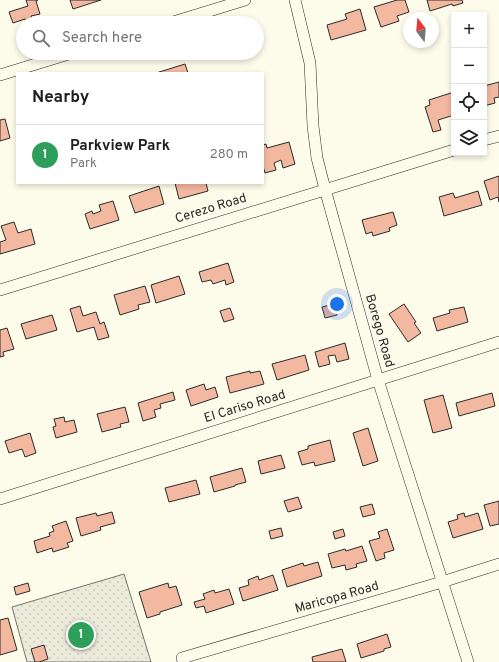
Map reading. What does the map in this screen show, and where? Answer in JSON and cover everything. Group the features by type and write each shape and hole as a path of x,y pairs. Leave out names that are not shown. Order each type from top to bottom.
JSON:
{"street":[{"path":"193,16 245,0"},
{"name":"Borego Road","path":"295,0 310,63 317,158 325,189 378,380 468,662"},
{"path":"0,75 49,60"},
{"path":"487,139 499,136"},
{"name":"Cerezo Road","path":"0,290 451,151"},
{"name":"El Cariso Road","path":"0,499 499,342"},
{"name":"Maricopa Road","path":"183,660 499,564"}],"shaded area":[{"path":"124,574 151,662 27,662 12,607"}],"building":[{"path":"26,0 38,0 36,1 40,14 31,16 16,16 16,22 13,23 9,12 28,6"},
{"path":"70,0 101,0 73,9"},
{"path":"397,0 405,0 409,12 403,12 403,14 397,16 399,21 381,27 374,7"},
{"path":"427,0 462,0 463,3 453,6 452,4 430,11"},
{"path":"360,9 366,30 331,40 327,25 347,19 345,14"},
{"path":"185,64 188,72 159,72"},
{"path":"499,82 499,97 494,98 495,103 487,105 487,85"},
{"path":"451,93 451,116 438,120 441,130 433,132 425,107 430,105 429,100"},
{"path":"5,119 10,138 0,141 0,120"},
{"path":"289,142 295,164 283,168 281,160 274,163 276,170 265,173 264,145 266,144 267,148"},
{"path":"499,176 499,202 498,197 490,200 484,181"},
{"path":"175,184 206,184 208,191 179,199"},
{"path":"159,186 164,204 135,213 129,196"},
{"path":"478,191 482,205 444,216 439,197 453,193 455,198"},
{"path":"113,201 119,220 90,229 85,214 92,211 93,214 101,211 99,205"},
{"path":"393,212 397,225 389,228 390,231 373,236 372,232 366,234 362,220"},
{"path":"14,222 18,233 31,229 35,244 0,254 0,242 6,240 1,226"},
{"path":"228,263 234,282 226,285 225,280 213,284 211,280 202,282 199,272"},
{"path":"179,276 185,294 156,303 151,285"},
{"path":"145,286 150,302 138,305 139,309 120,315 114,295"},
{"path":"334,304 337,315 325,318 322,307"},
{"path":"404,304 416,322 414,323 421,333 408,342 389,314"},
{"path":"80,306 83,316 96,312 100,324 104,322 109,337 98,340 94,327 77,332 70,309"},
{"path":"464,307 468,322 437,331 433,318 450,313 449,310"},
{"path":"230,308 234,319 224,322 220,311"},
{"path":"52,315 57,330 26,339 21,324"},
{"path":"7,328 14,349 3,352 4,356 0,357 0,330"},
{"path":"345,343 349,359 337,362 335,355 328,356 330,364 319,367 315,352"},
{"path":"305,355 309,370 277,380 272,364"},
{"path":"250,371 250,373 260,371 264,384 230,393 226,377"},
{"path":"204,384 206,390 215,387 218,397 191,406 186,390"},
{"path":"173,392 175,400 160,404 161,408 154,410 156,417 143,421 138,403"},
{"path":"492,393 495,406 459,416 456,403"},
{"path":"443,395 452,428 433,433 424,400"},
{"path":"125,407 129,422 120,424 121,427 102,432 97,414"},
{"path":"64,417 65,422 74,420 77,432 56,438 53,427 56,426 54,419"},
{"path":"368,428 378,461 363,466 353,433"},
{"path":"30,433 36,453 25,457 22,449 9,453 5,441"},
{"path":"330,440 335,461 315,466 314,462 302,465 298,452 308,449 308,446"},
{"path":"281,455 285,468 261,474 258,461"},
{"path":"242,468 246,482 214,492 210,477"},
{"path":"196,480 200,494 169,502 165,488"},
{"path":"298,497 302,508 288,512 284,501"},
{"path":"499,501 499,524 490,526 484,505"},
{"path":"372,504 375,514 363,517 360,507"},
{"path":"112,512 115,523 100,527 101,530 81,536 76,518 96,513 97,516"},
{"path":"464,513 465,517 478,513 483,529 453,538 448,522 458,519 457,515"},
{"path":"66,521 73,541 67,543 69,547 53,552 52,548 37,553 34,541 50,536 49,533 54,531 52,526"},
{"path":"281,528 283,536 271,539 269,531"},
{"path":"343,529 345,536 335,539 333,532"},
{"path":"387,529 394,550 384,553 385,558 376,561 369,541 380,538 378,532"},
{"path":"362,546 367,561 356,564 357,567 346,570 345,565 332,568 328,554 345,549 346,551"},
{"path":"318,562 322,576 287,587 282,570 303,563 304,566"},
{"path":"273,575 278,590 243,601 239,588 249,585 248,580 258,576 259,580"},
{"path":"28,583 30,591 16,595 14,587"},
{"path":"168,583 169,588 176,586 182,605 147,618 139,592"},
{"path":"229,589 234,604 206,613 204,606 196,608 194,602 205,599 203,594 214,590 215,593"},
{"path":"8,618 17,650 0,655 0,620"},
{"path":"387,634 391,647 384,649 384,651 361,658 357,644"},
{"path":"44,645 48,659 35,662 31,649"},
{"path":"342,649 346,662 313,662 312,657"}],"place":[{"name":"Parkview Park","path":"81,635"}]}
